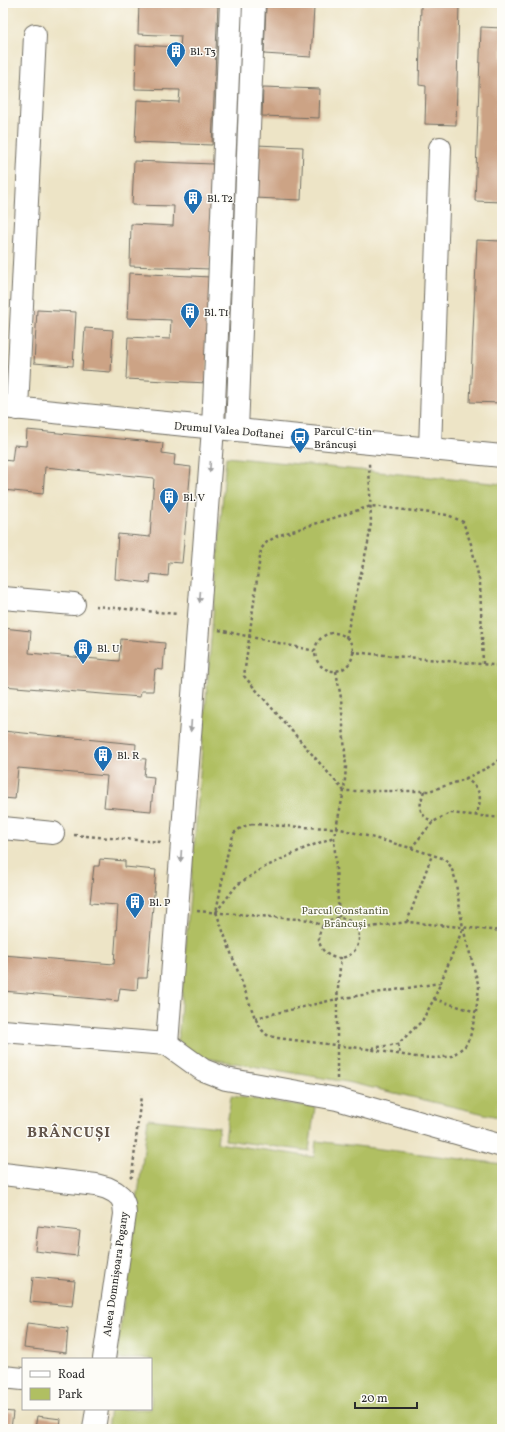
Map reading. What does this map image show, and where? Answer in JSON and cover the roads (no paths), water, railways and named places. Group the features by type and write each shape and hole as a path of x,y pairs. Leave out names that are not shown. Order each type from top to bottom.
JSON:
{"street":[{"path":"167,1044 213,428 231,3"},
{"path":"237,430 254,3"},
{"path":"10,408 35,35"},
{"path":"430,449 440,148"},
{"name":"Drumul Valea Doftanei","path":"10,408 502,456"},
{"path":"3,598 74,604"},
{"path":"3,828 53,833"},
{"path":"3,1031 167,1044 203,1070 219,1077 238,1082 337,1099 502,1146"},
{"name":"Aleea Domnișoara Pogany","path":"3,1174 96,1185 115,1192 121,1198 124,1204 124,1214 104,1358"},
{"path":"3,1377 22,1379"},
{"path":"94,1429 97,1410"}],"place":[{"name":"Bl. T3","path":"176,68"},
{"name":"Bl. T2","path":"193,215"},
{"name":"Bl. T1","path":"190,329"},
{"name":"Parcul C-tin Brâncuși","path":"300,454"},
{"name":"Bl. V","path":"169,514"},
{"name":"Bl. U","path":"83,665"},
{"name":"Bl. R","path":"103,772"},
{"name":"Bl. P","path":"135,919"}],"district":[{"name":"BRÂNCUȘI","path":"69,1132"}],"park label":[{"name":"Parcul Constantin Brâncuși","path":"345,916"}]}
